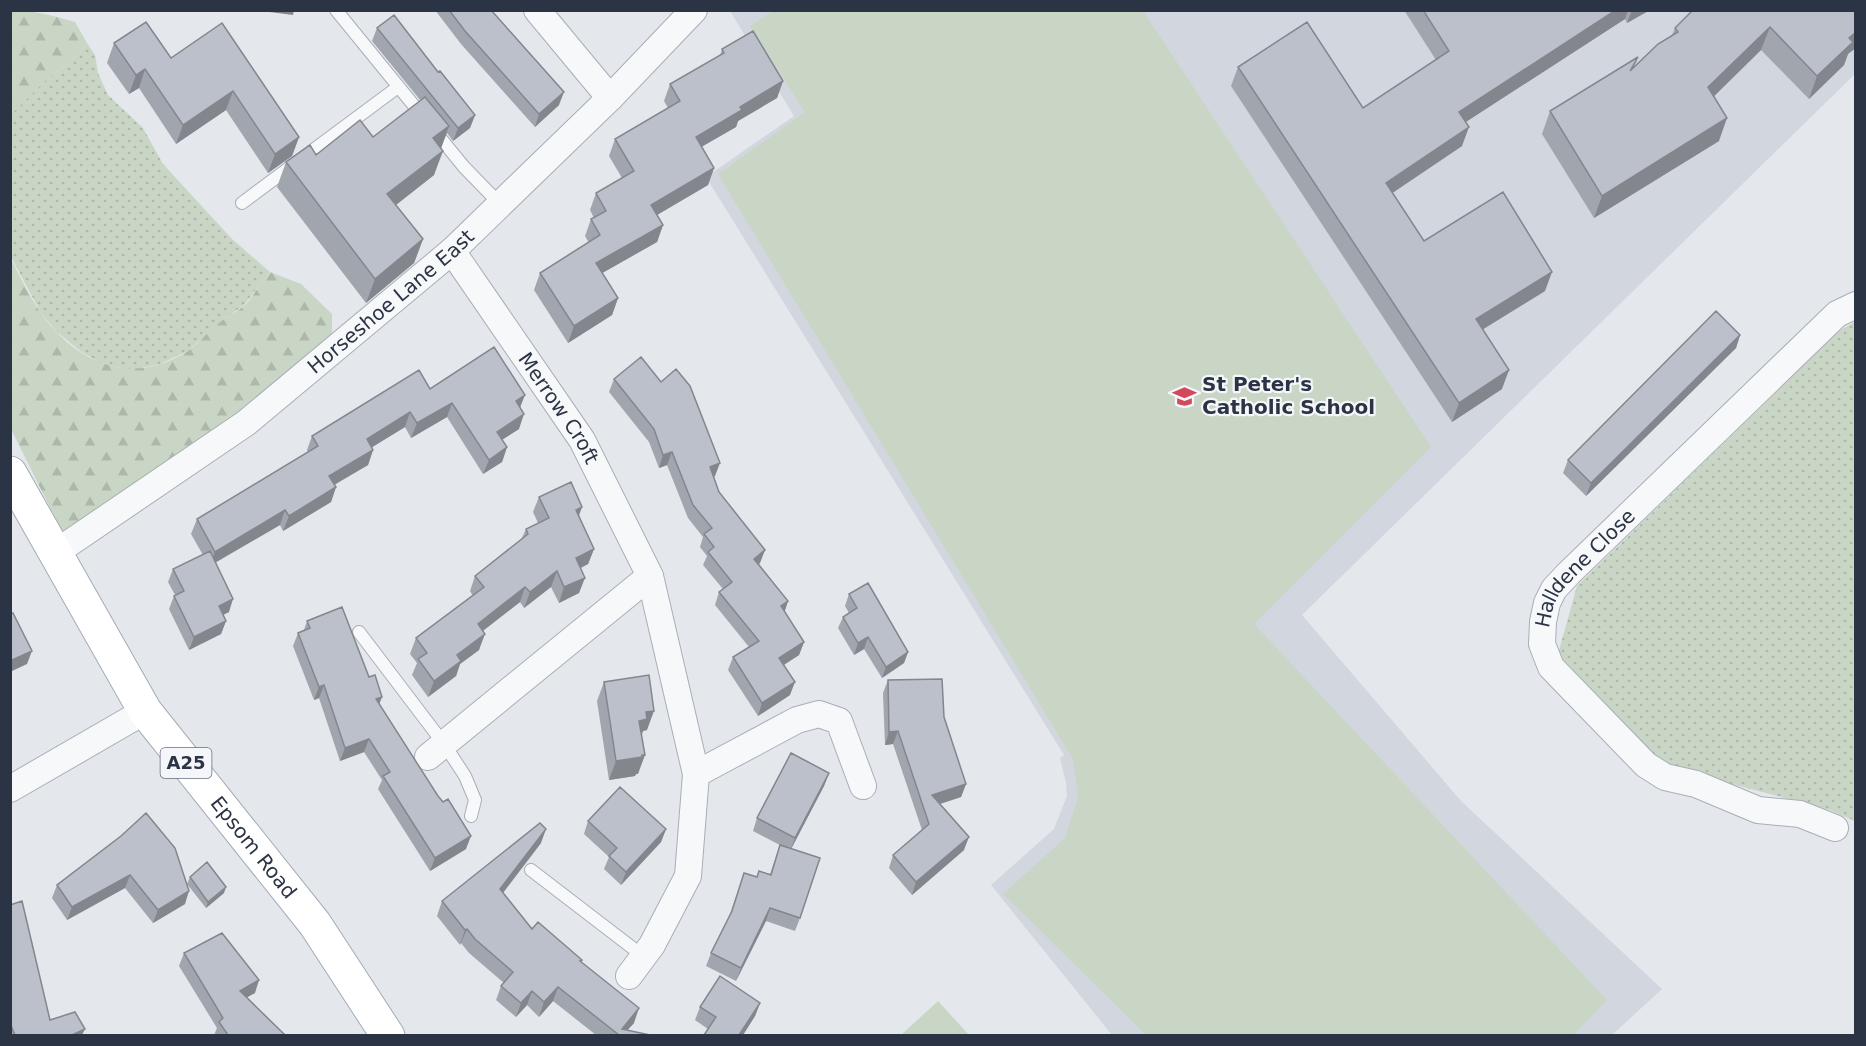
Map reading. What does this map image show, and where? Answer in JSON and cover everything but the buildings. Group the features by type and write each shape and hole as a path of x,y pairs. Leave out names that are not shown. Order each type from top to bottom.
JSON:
{"main road":[{"name":"Epsom Road","path":"10,473 145,711 315,924 388,1035"}],"street":[{"path":"537,10 610,98"},
{"name":"Horseshoe Lane East","path":"55,553 246,423 452,251 610,98 694,10"},
{"name":"Merrow Croft","path":"452,251 582,440 650,576 696,774 688,876 652,945 636,966"},
{"name":"Halldene Close","path":"1835,828 1800,814 1758,810 1696,784 1665,777 1646,765 1551,668 1542,644 1542,633 1547,603 1554,590 1569,573 1837,314 1856,305"},
{"path":"436,751 650,576"},
{"path":"10,789 145,711"},
{"path":"696,774 797,720 819,714 839,721 863,786"}],"lane":[{"path":"336,10 464,167 500,204"},
{"path":"242,203 398,87"},
{"path":"359,632 436,751 465,776 475,800 471,816"},
{"path":"531,870 636,966"}],"shaded area":[{"name":"St Peter's Catholic School","path":"730,11 1855,11 1855,74 1302,615 1461,801 1662,989 1612,1035 1112,1035 991,885 1054,829 1067,796 1060,758 1064,755 706,177 794,116"}],"green space":[{"path":"11,10 35,12 75,22 87,43 69,63 49,77 11,115"},
{"name":"St Peter's Catholic School","path":"773,11 1143,11 1431,447 1254,624 1607,1000 1573,1035 1146,1035 1003,894 1065,838 1078,797 1073,759 718,174 805,112 750,26"},
{"path":"87,43 95,55 98,73 108,95 143,128 163,164 232,239 270,272 244,305 219,323 188,351 160,364 133,370 104,365 80,351 57,332 41,313 11,257 10,115 49,77 69,63"},
{"path":"10,257 41,313 55,331 71,346 107,365 126,368 146,367 167,362 188,351 219,323 245,305 270,272 301,284 332,314 332,351 68,544 11,429"},
{"path":"1855,322 1855,821 1830,810 1664,766 1558,654 1577,586 1840,330"},
{"path":"938,1001 969,1035 901,1035"}],"place":[{"name":"St Peter's Catholic School","path":"1184,396"}]}
